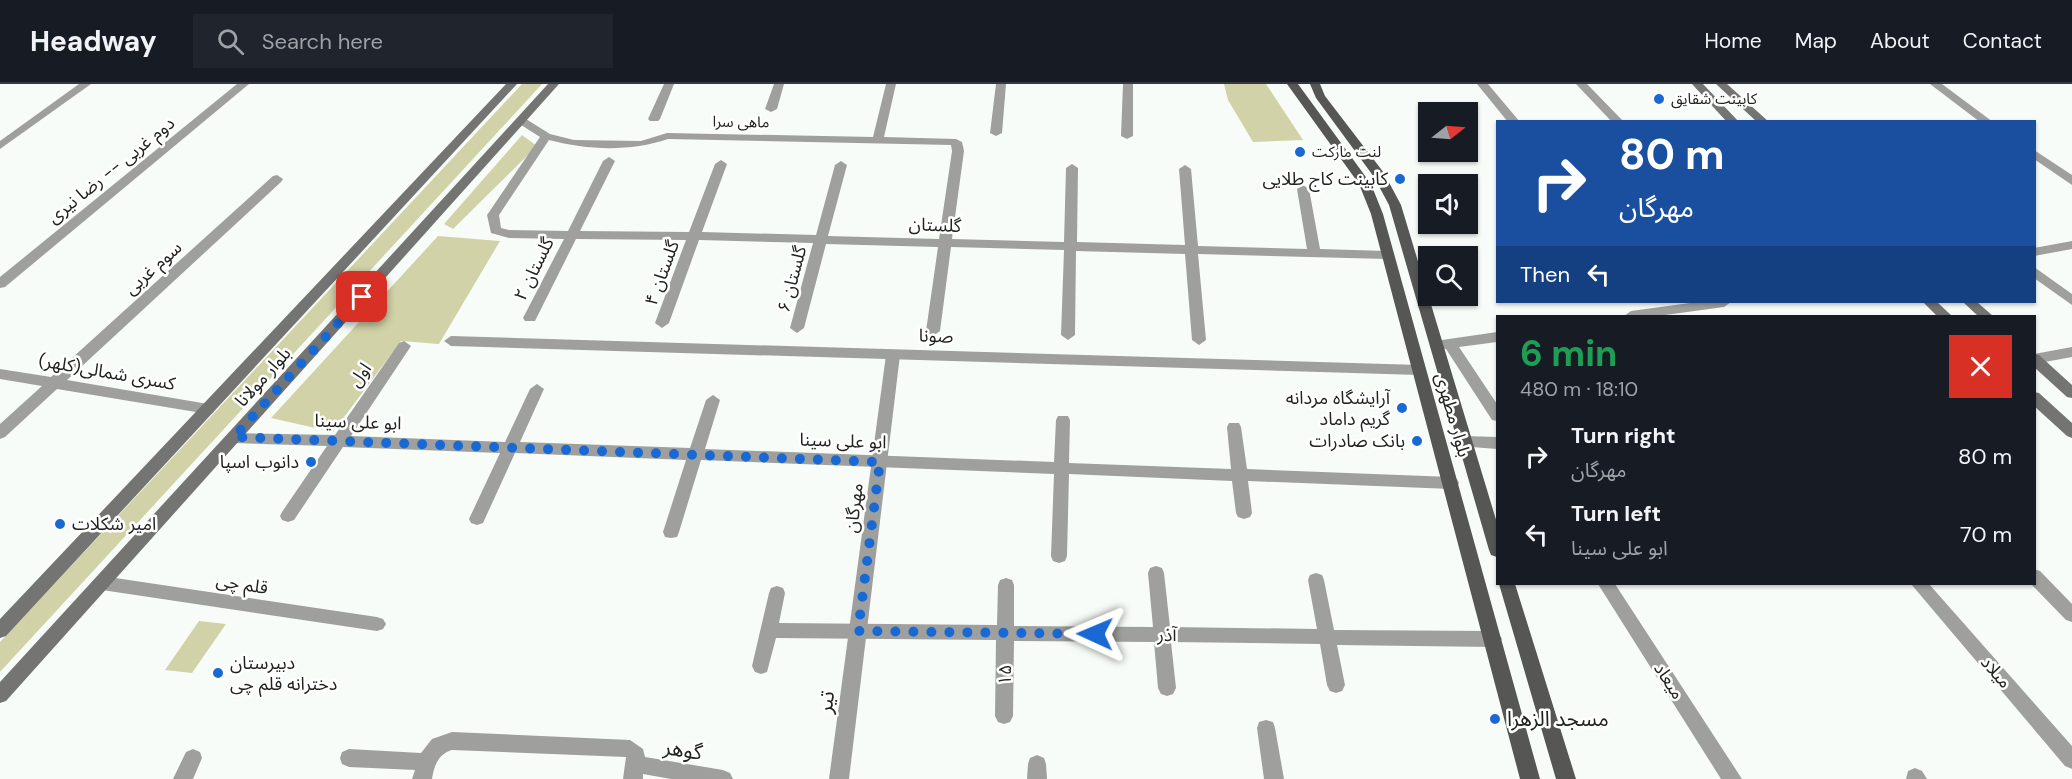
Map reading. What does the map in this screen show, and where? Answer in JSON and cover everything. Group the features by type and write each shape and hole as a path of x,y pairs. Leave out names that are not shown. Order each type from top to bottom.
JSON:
{"main road":[{"name":"بلوار مولانا","path":"0,631 512,84"},
{"name":"بلوار مولانا","path":"0,696 554,84"},
{"name":"بلوار مطهری","path":"1292,84 1365,184 1377,214 1530,779"},
{"path":"1697,84 1732,120"},
{"path":"1721,84 1762,120"},
{"name":"بلوار مطهری","path":"1314,85 1334,116 1380,176 1395,205 1443,345 1464,442 1496,547"},
{"path":"1930,303 1944,315"},
{"path":"1970,303 1985,315"},
{"path":"2036,361 2072,393"},
{"path":"2036,399 2072,432"},
{"path":"1507,585 1566,779"}],"street":[{"path":"0,146 86,84"},
{"name":"دوم غربی -- رضا نیری","path":"0,284 244,84"},
{"path":"654,119 669,84"},
{"path":"771,109 779,84"},
{"path":"878,139 891,84"},
{"path":"996,133 1001,84"},
{"path":"1127,136 1128,84"},
{"path":"1482,84 1513,120"},
{"path":"1581,84 1617,120"},
{"path":"1935,84 1985,120"},
{"name":"ماهی سرا","path":"522,121 546,136 574,142 635,144 667,136 950,140 956,142 957,151 945,243"},
{"name":"گلستان","path":"546,136 492,219 495,230 501,233 570,236 695,236 1387,255"},
{"path":"2036,155 2072,182"},
{"name":"گلستان ۲","path":"530,318 609,161"},
{"name":"گلستان ۴","path":"662,323 721,164"},
{"name":"گلستان ۶","path":"797,328 841,165"},
{"path":"1068,335 1072,168"},
{"path":"1185,169 1199,340"},
{"name":"سوم غربی","path":"0,433 277,179"},
{"path":"1303,189 1314,253"},
{"path":"933,331 945,243"},
{"path":"2036,252 2072,245"},
{"path":"2036,273 2072,301"},
{"path":"1638,315 1718,303"},
{"path":"1496,337 1443,345 1496,415"},
{"name":"صونا","path":"451,341 1419,370"},
{"name":"اول","path":"288,516 404,346"},
{"path":"2036,359 2072,352"},
{"name":"مهرگان","path":"858,631 893,354"},
{"name":"کسری شمالی(کلهر)","path":"0,374 208,409"},
{"path":"477,519 537,389"},
{"path":"671,532 713,400"},
{"path":"1059,556 1063,420"},
{"path":"1233,427 1244,513"},
{"name":"ابو علی سینا","path":"234,437 1451,483"},
{"path":"1464,442 1496,443"},
{"path":"1156,573 1167,688"},
{"path":"2036,578 2072,615"},
{"path":"1316,580 1336,686"},
{"name":"قلم چی","path":"102,583 377,624"},
{"name":"۱۵","path":"1004,716 1006,585"},
{"name":"میعاد","path":"1607,585 1732,779"},
{"name":"میلاد","path":"1920,585 2072,760"},
{"path":"761,666 777,593"},
{"name":"آذر","path":"768,630 1493,639"},
{"name":"تیر","path":"839,779 858,631"},
{"path":"1266,728 1274,779"},
{"path":"349,758 424,770 434,748 442,742 621,748 630,749 636,755 634,772"},
{"path":"183,779 193,758"},
{"name":"گوهر","path":"634,772 723,779"}],"green space":[{"path":"522,84 542,84 0,672 0,642"},
{"path":"1224,84 1266,84 1303,140 1253,142 1228,100"},
{"path":"522,135 537,146 453,229 444,224"},
{"path":"438,236 500,241 439,344 401,341 333,432 271,418"},
{"path":"199,621 226,624 192,673 165,670"}],"place":[{"name":"کابینت شقایق","path":"1659,99"},
{"name":"لنت مارکت","path":"1300,152"},
{"name":"کابینت کاج طلایی","path":"1400,179"},
{"name":"آرایشگاه مردانه گریم داماد","path":"1402,408"},
{"name":"بانک صادرات","path":"1417,441"},
{"name":"دانوب اسپا","path":"311,462"},
{"name":"امیر شکلات","path":"60,524"},
{"name":"دبیرستان دخترانه قلم چی","path":"218,673"},
{"name":"مسجد الزهرا","path":"1495,719"}],"route":[{"path":"362,297 234,437 880,462 858,631 1095,634"}]}
